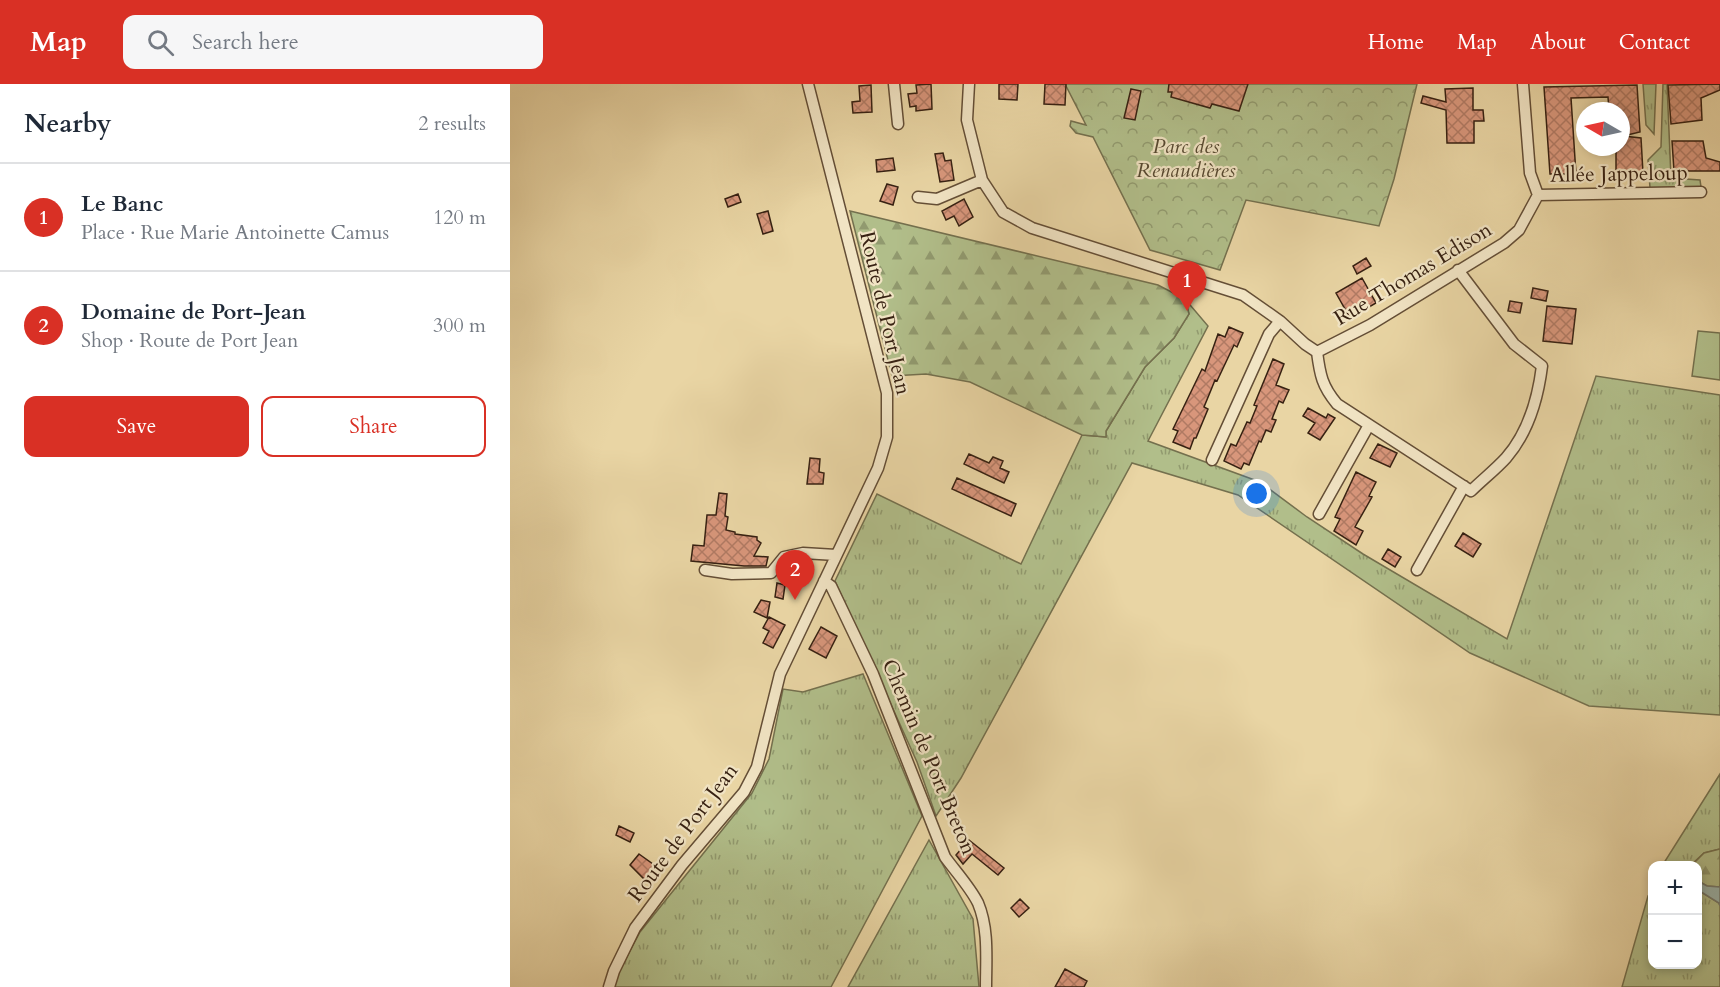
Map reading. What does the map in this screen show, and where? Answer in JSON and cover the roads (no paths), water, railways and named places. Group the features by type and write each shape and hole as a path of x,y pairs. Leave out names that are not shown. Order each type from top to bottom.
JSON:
{"street":[{"name":"Route de Port Jean","path":"609,987 614,970 635,928 682,865 744,792 757,767 780,674 883,453 887,437 889,414 887,393 808,84"},
{"path":"894,84 898,124"},
{"path":"969,84 968,120 982,180 1003,212 1032,228 1243,295 1280,321 1317,352 1322,380 1326,390 1337,404 1471,491 1507,458 1527,426 1542,366 1514,344 1458,270"},
{"path":"1523,84 1530,173 1538,195"},
{"path":"918,197 937,199 982,180"},
{"name":"Allée Jappeloup","path":"1538,195 1701,192"},
{"name":"Rue Thomas Edison","path":"1317,352 1370,325 1504,243 1519,230 1538,195"},
{"path":"1212,460 1269,334 1280,321"},
{"path":"1319,514 1369,425"},
{"path":"1417,570 1464,486"},
{"path":"705,570 732,574 771,573 784,557 803,553 836,555"},
{"name":"Chemin de Port Breton","path":"824,581 831,586 873,674 945,857 963,879 978,904 985,932 986,987"}],"water":[{"path":"1702,883 1720,887 1720,906 1702,892"}],"place":[{"name":"Le Banc","path":"1187,311"},
{"name":"Domaine de Port-Jean","path":"795,600"}],"park label":[{"name":"Parc des Renaudières","path":"1186,158"}]}
